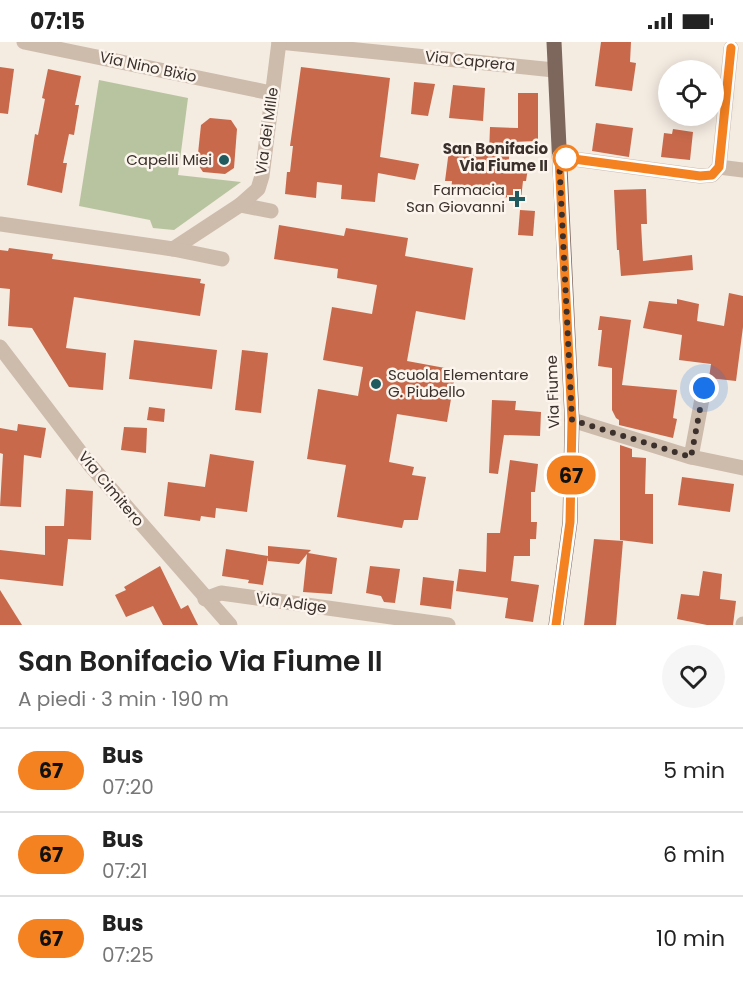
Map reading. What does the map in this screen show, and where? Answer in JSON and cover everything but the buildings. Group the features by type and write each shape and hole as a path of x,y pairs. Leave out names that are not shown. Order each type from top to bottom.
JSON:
{"main road":[{"name":"Via Fiume","path":"554,42 572,420 570,522 556,625"}],"street":[{"name":"Via Nino Bixio","path":"24,42 272,93"},
{"name":"Via dei Mille","path":"173,249 240,205 258,189 262,176 279,42"},
{"name":"Via Caprera","path":"279,42 554,70"},
{"path":"559,157 700,176 712,175 719,167 731,48"},
{"path":"719,167 743,170"},
{"path":"240,205 271,211"},
{"path":"0,224 173,249 222,259"},
{"name":"Via Cimitero","path":"0,347 90,465 230,625"},
{"path":"691,457 704,388"},
{"path":"572,420 691,457 743,468"},
{"name":"Via Adige","path":"205,599 221,593 448,625"}],"green space":[{"path":"99,80 188,98 178,175 241,182 174,230 153,228 150,220 79,206"}],"bus line":[{"name":"67","path":"556,625 570,522 572,420 559,157 700,176 712,175 719,167 731,48"}],"place":[{"name":"San Bonifacio Via Fiume II","path":"566,158"},
{"name":"Capelli Miei","path":"224,160"},
{"name":"Farmacia San Giovanni","path":"517,199"},
{"name":"Scuola Elementare G. Piubello","path":"376,384"}],"route":[{"path":"566,158 559,157 572,420 691,457 704,388"}]}
